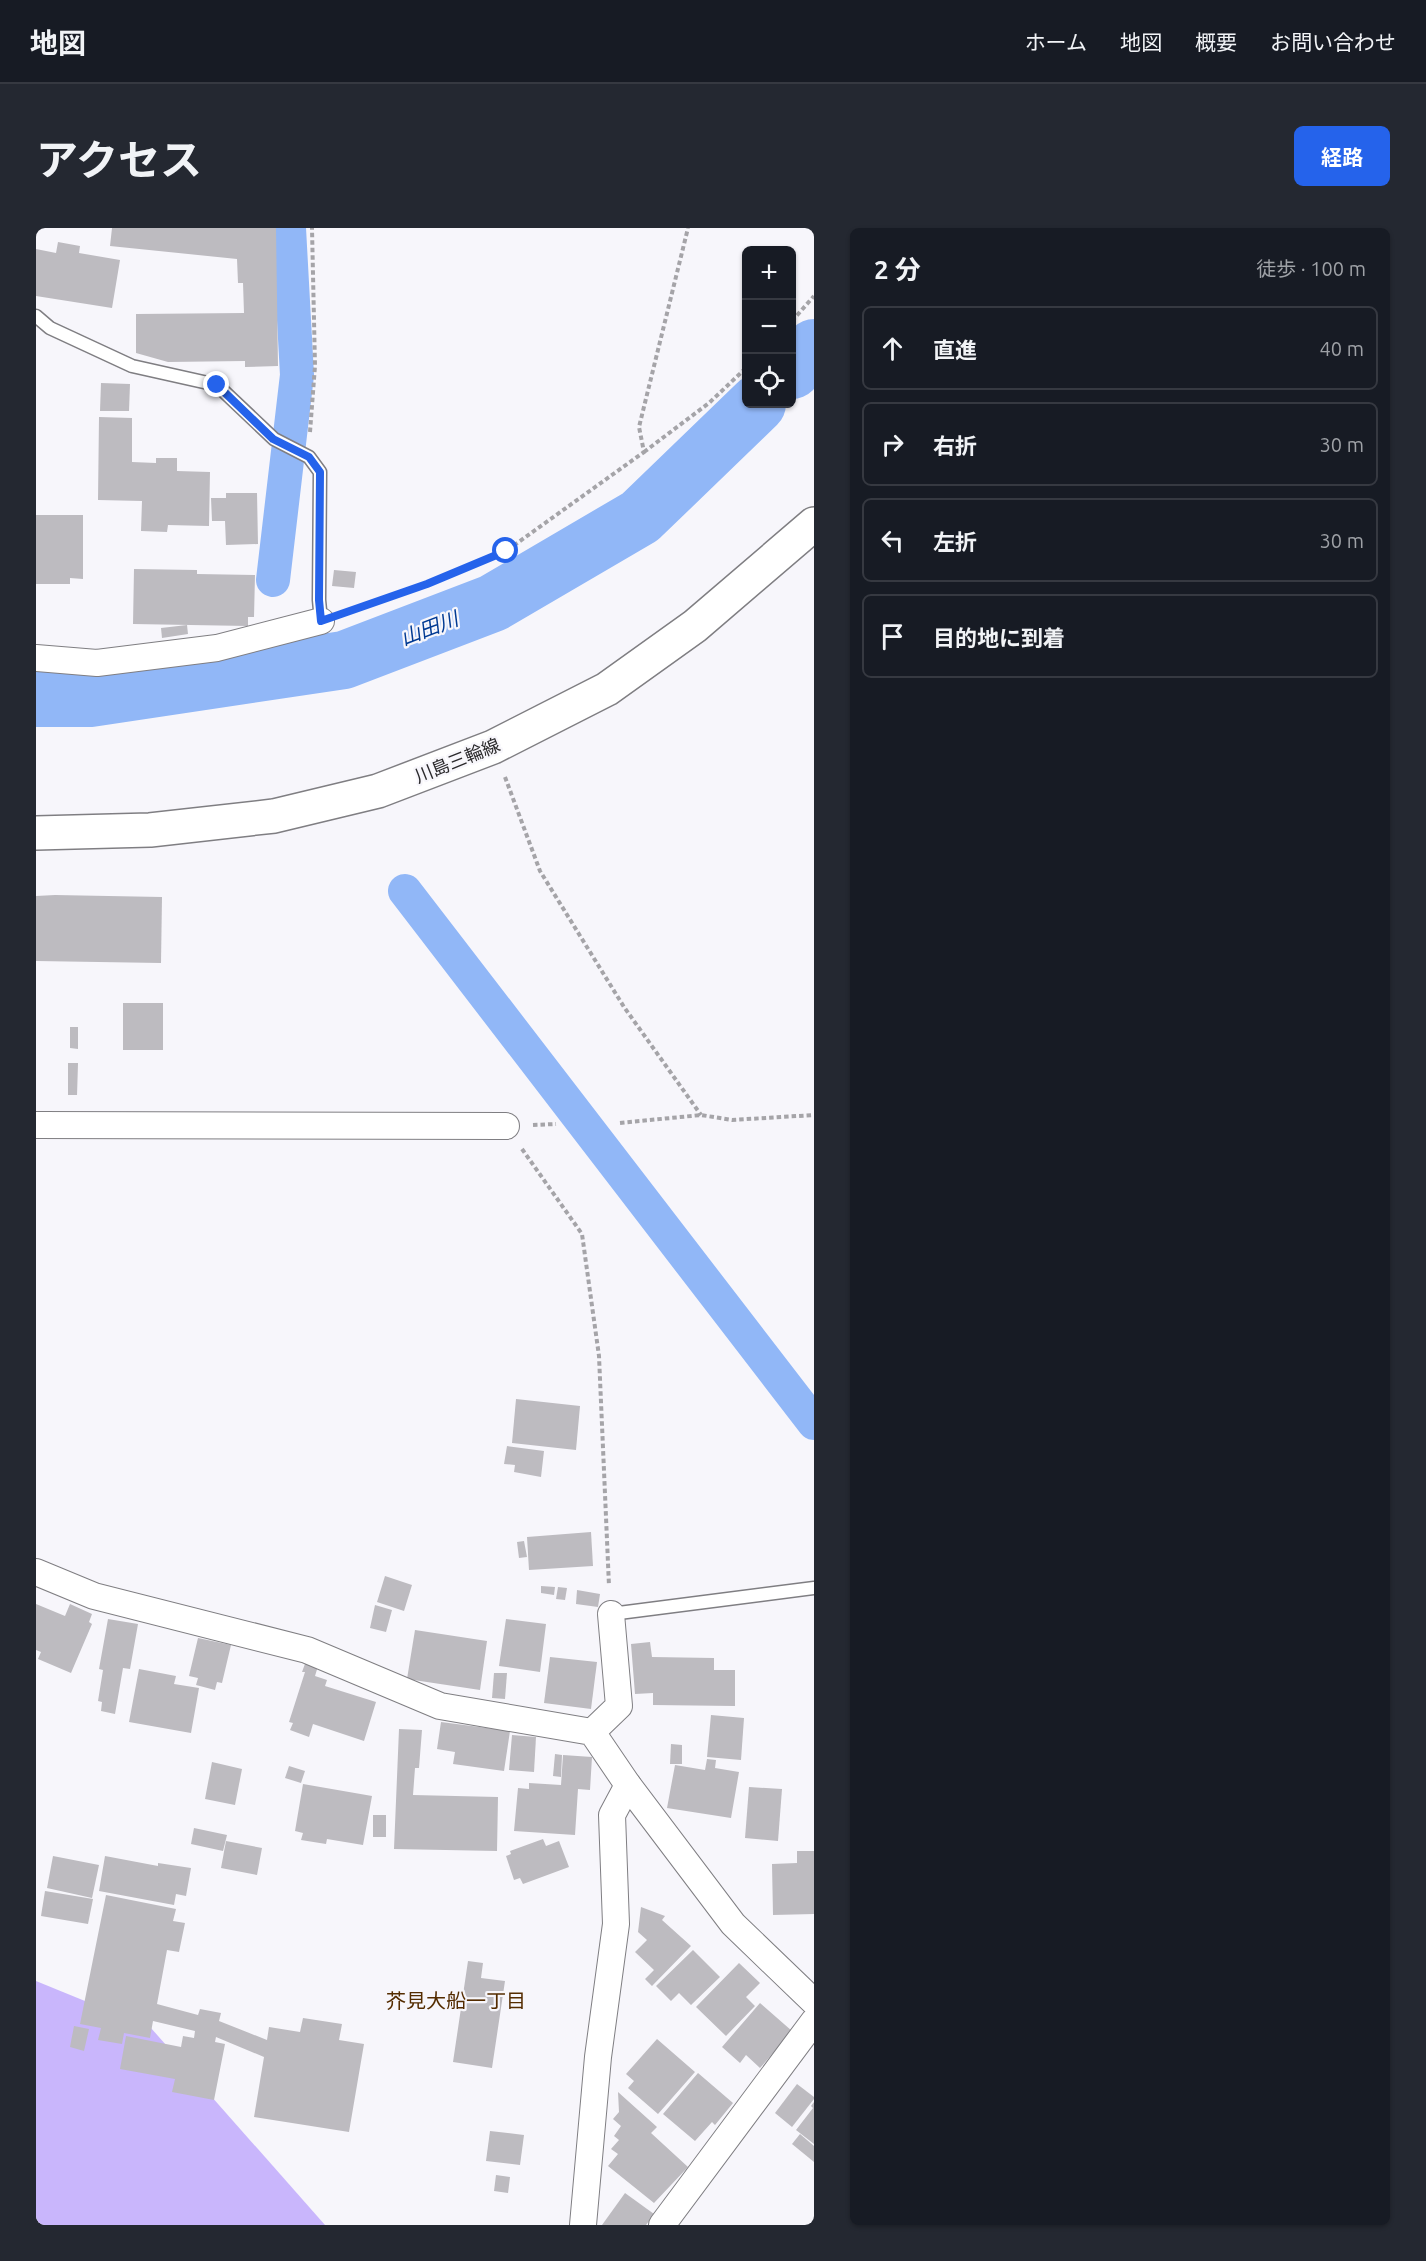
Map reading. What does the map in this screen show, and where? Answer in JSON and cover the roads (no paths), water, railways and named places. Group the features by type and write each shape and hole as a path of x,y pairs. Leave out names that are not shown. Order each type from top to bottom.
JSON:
{"main road":[{"name":"川島三輪線","path":"36,833 150,830 274,816 378,791 493,747 607,689 695,626 814,524"}],"street":[{"path":"36,658 97,663 217,648 321,621"},
{"path":"36,1125 506,1126"},
{"path":"36,1572 94,1596 307,1650 440,1706 592,1732 628,1785 733,1924 814,2002"},
{"path":"592,1732 619,1706 611,1614"},
{"path":"583,2225 598,2057 616,1924 612,1815 628,1785"},
{"path":"662,2225 814,2021"}],"lane":[{"path":"36,315 50,327 132,366 217,385 273,439 307,455 320,472 319,600 321,621"},
{"path":"611,1614 814,1588"}],"waterway":[{"path":"273,580 297,375 289,228"},
{"name":"山田川","path":"796,366 814,348"},
{"name":"山田川","path":"36,698 90,698 344,660 493,603 640,517 753,408"},
{"path":"405,891 814,1423"}],"district":[{"name":"芥見大船一丁目","path":"456,2000"}]}
